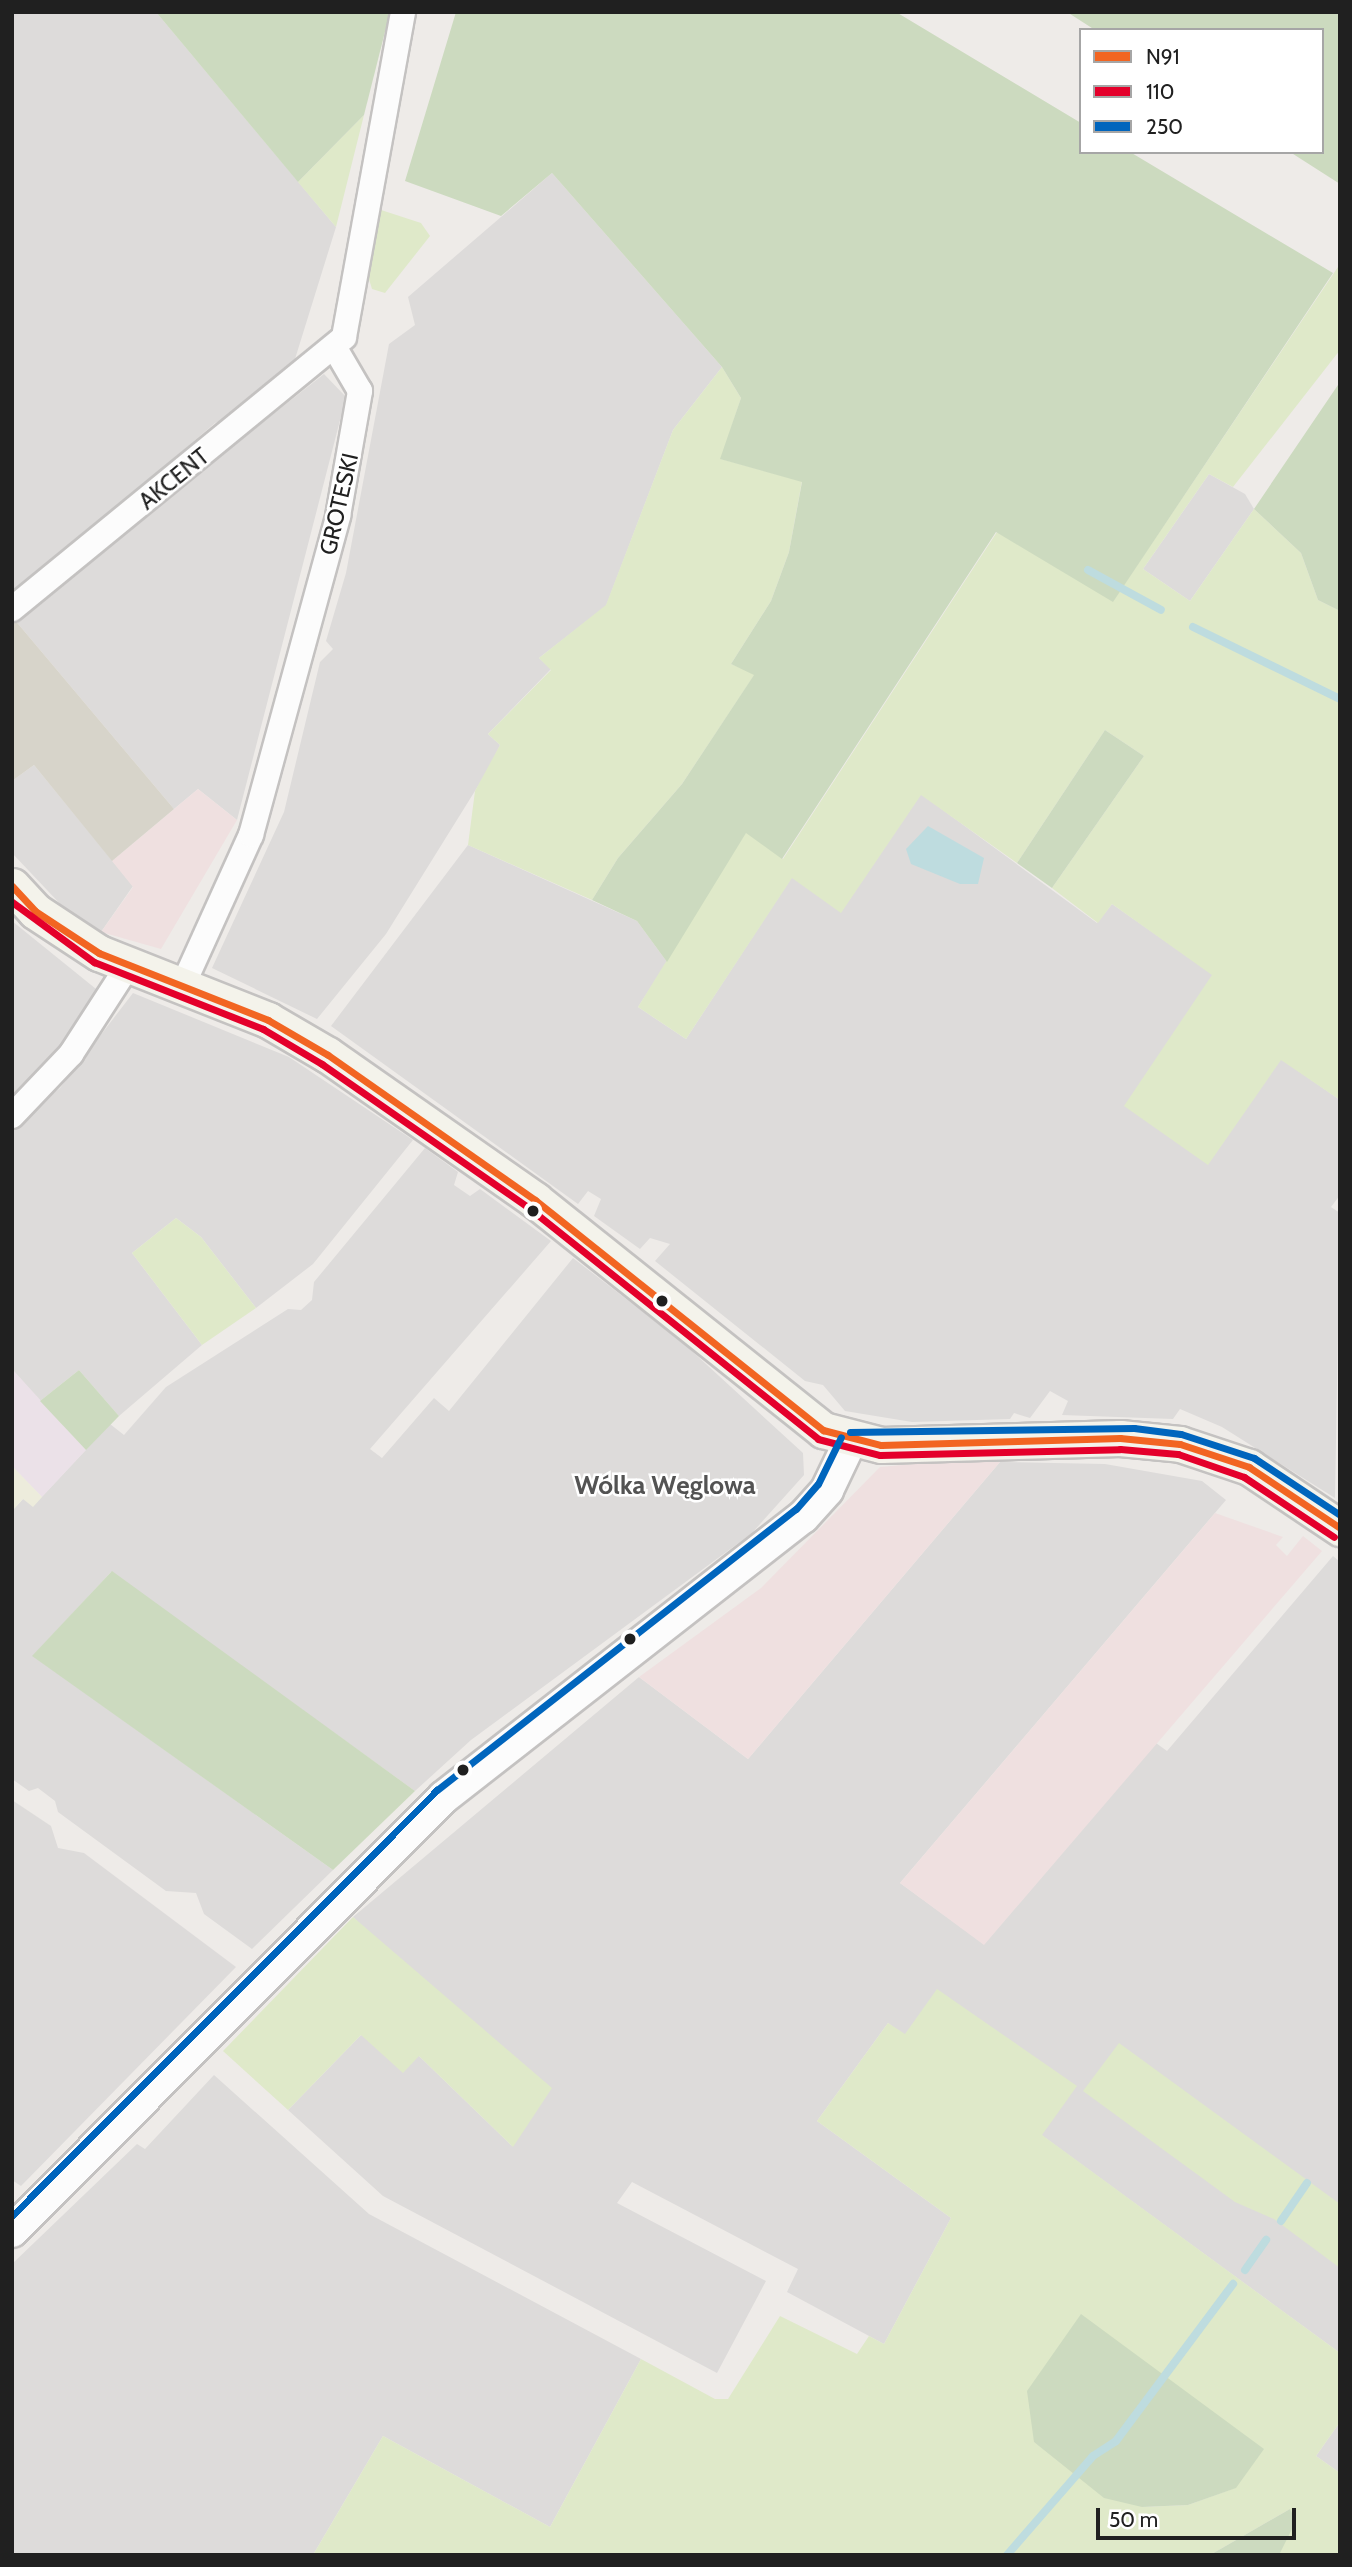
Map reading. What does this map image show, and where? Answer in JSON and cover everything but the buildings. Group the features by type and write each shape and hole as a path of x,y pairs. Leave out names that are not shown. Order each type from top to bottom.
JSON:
{"main road":[{"path":"12,886 64,932 128,966 268,1020 328,1055 535,1200 791,1408 850,1442 1134,1437 1180,1444 1249,1467 1340,1528"}],"street":[{"path":"335,350 350,319 403,12"},
{"name":"AKCENT","path":"12,609 335,350"},
{"name":"GROTESKI","path":"182,987 251,835 338,516 360,391 335,350"},
{"path":"12,1116 71,1054 128,966"},
{"path":"12,2231 444,1797 803,1517 828,1490 850,1442"}],"shaded area":[{"path":"12,12 156,12 336,227 295,359 299,366 275,375 237,414 215,423 12,596"},
{"path":"552,173 722,367 673,430 606,606 539,658 551,669 488,734 500,745 488,770 386,934 317,1019 212,968 284,812 320,662 333,649 326,641 346,573 389,344 415,325 408,297"},
{"path":"324,374 346,397 237,820 198,789 174,809 14,619"},
{"path":"1209,474 1245,494 1254,509 1190,601 1143,569"},
{"path":"14,619 174,809 112,861 34,765 12,781"},
{"path":"34,765 133,886 101,932 64,908 12,853 12,781"},
{"path":"198,789 237,820 161,949 101,932 133,887 112,861"},
{"path":"921,794 1097,923 1112,904 1212,974 1281,1059 1340,1100 1340,1195 1331,1207 1340,1213 1335,1498 1222,1427 1180,1409 1173,1419 1062,1415 1068,1401 1050,1391 1030,1418 1014,1413 1010,1419 912,1422 845,1411 823,1385 805,1381 655,1261 670,1244 650,1238 640,1249 594,1216 601,1199 588,1191 578,1204 331,1026 468,845 637,921 667,962 638,1007 686,1039 792,877 841,912"},
{"path":"12,921 101,993 45,1071 12,1102"},
{"path":"133,993 289,1057 413,1140 313,1264 256,1308 201,1237 176,1218 132,1253 202,1345 119,1416 79,1370 40,1401 12,1369 12,1127 60,1088"},
{"path":"425,1148 458,1172 454,1185 470,1196 480,1189 551,1241 370,1449 382,1458 434,1398 449,1411 573,1258 682,1342 803,1453 804,1475 752,1533 471,1740 415,1791 111,1572 33,1656 333,1870 252,1949 204,1914 196,1893 166,1891 58,1812 55,1801 38,1788 29,1791 12,1779 12,1511 24,1498 33,1506 110,1424 124,1435 166,1387 288,1309 301,1310 312,1300 314,1282"},
{"path":"12,1369 86,1450 42,1497 12,1466"},
{"path":"969,1459 1000,1462 748,1759 639,1677 761,1588 880,1467"},
{"path":"1000,1462 1105,1464 1202,1481 1226,1500 900,1883 984,1944 1156,1743 1167,1751 1333,1556 1340,1562 1340,2353 888,2023 817,2121 951,2218 884,2344 787,2292 798,2269 632,2182 617,2203 766,2281 717,2373 383,2196 288,2110 361,2035 419,2056 512,2146 413,1974 353,1917 639,1677 748,1759"},
{"path":"12,1466 42,1497 33,1507 23,1499 12,1511"},
{"path":"1215,1513 1283,1537 1276,1545 1287,1556 1303,1536 1322,1551 984,1945 900,1883"},
{"path":"12,1800 51,1826 58,1848 84,1853 236,1967 21,2186 12,2180"},
{"path":"214,2075 369,2214 641,2359 550,2527 383,2436 313,2555 12,2555 12,2264 137,2144 145,2149"},
{"path":"1340,2422 1340,2473 1316,2456"}],"green space":[{"path":"156,12 390,12 364,115 298,182"},
{"path":"456,12 896,12 1079,122 1079,154 1133,154 1333,273 1113,602 996,532 782,859 746,833 667,962 637,921 592,900 618,858 682,784 754,675 731,664 771,601 789,552 802,482 720,459 741,398 722,367 552,173 501,216 405,181"},
{"path":"1067,12 1340,12 1340,184 1293,154 1324,154 1324,28 1092,28"},
{"path":"364,115 336,227 298,182"},
{"path":"378,209 421,223 430,236 385,293 372,289 366,269"},
{"path":"1340,264 1340,350 1233,487 1209,474 1143,569 1190,601 1254,509 1301,553 1318,600 1340,611 1340,1100 1281,1060 1208,1165 1124,1106 1212,975 1112,904 1098,923 1052,888 1144,756 1105,730 1017,863 921,795 841,913 792,878 686,1039 638,1007 746,832 783,859 997,532 1113,601"},
{"path":"722,367 741,398 721,459 802,481 789,552 771,601 731,664 755,674 682,784 618,858 592,900 468,845 475,791 500,745 488,734 551,670 539,658 606,605 673,430"},
{"path":"1340,382 1340,611 1318,600 1301,553 1254,509"},
{"path":"1105,730 1144,756 1052,888 1017,863"},
{"path":"176,1218 201,1237 256,1308 202,1345 132,1253"},
{"path":"79,1370 119,1416 86,1450 40,1401"},
{"path":"112,1571 415,1791 333,1870 32,1656"},
{"path":"353,1917 552,2088 513,2147 419,2056 403,2073 361,2035 288,2110 223,2051"},
{"path":"937,1989 1077,2086 1042,2135 1340,2353 1340,2422 1316,2456 1340,2473 1340,2555 1279,2555 1290,2509 1210,2555 313,2555 383,2436 550,2527 641,2359 715,2399 728,2399 780,2316 857,2354 869,2336 884,2344 951,2218 817,2121 888,2023 905,2034","holes":["1034,2442 1235,2488 1188,2505 1143,2507"]},
{"path":"1119,2043 1340,2204 1340,2268 1274,2219 1235,2202 1083,2091"},
{"path":"1081,2314 1264,2449 1236,2488 1188,2505 1142,2507 1104,2498 1034,2442 1027,2391"},
{"path":"1290,2509 1296,2521 1279,2555 1210,2555"}],"water":[{"path":"928,826 984,858 978,884 960,884 911,864 906,849"}],"waterway":[{"path":"1088,570 1161,610"},
{"path":"1193,627 1340,699"},
{"path":"1281,2221 1307,2183"},
{"path":"1245,2270 1266,2240"},
{"path":"1007,2555 1093,2456 1116,2441 1233,2284"}],"transit line":[{"name":"N91","path":"12,886 35,911 99,953 268,1020 328,1055 535,1200 823,1430 881,1445 1120,1438 1180,1444 1249,1467 1340,1528"},
{"name":"110","path":"12,902 94,962 263,1029 322,1064 529,1208 818,1439 880,1455 1120,1449 1178,1454 1244,1477 1334,1537"},
{"name":"250","path":"850,1432 1134,1428 1181,1434 1254,1458 1340,1515"},
{"name":"250","path":"12,2216 437,1790 796,1509 818,1484 841,1437"}],"district":[{"name":"Wólka Węglowa","path":"665,1486"}]}
